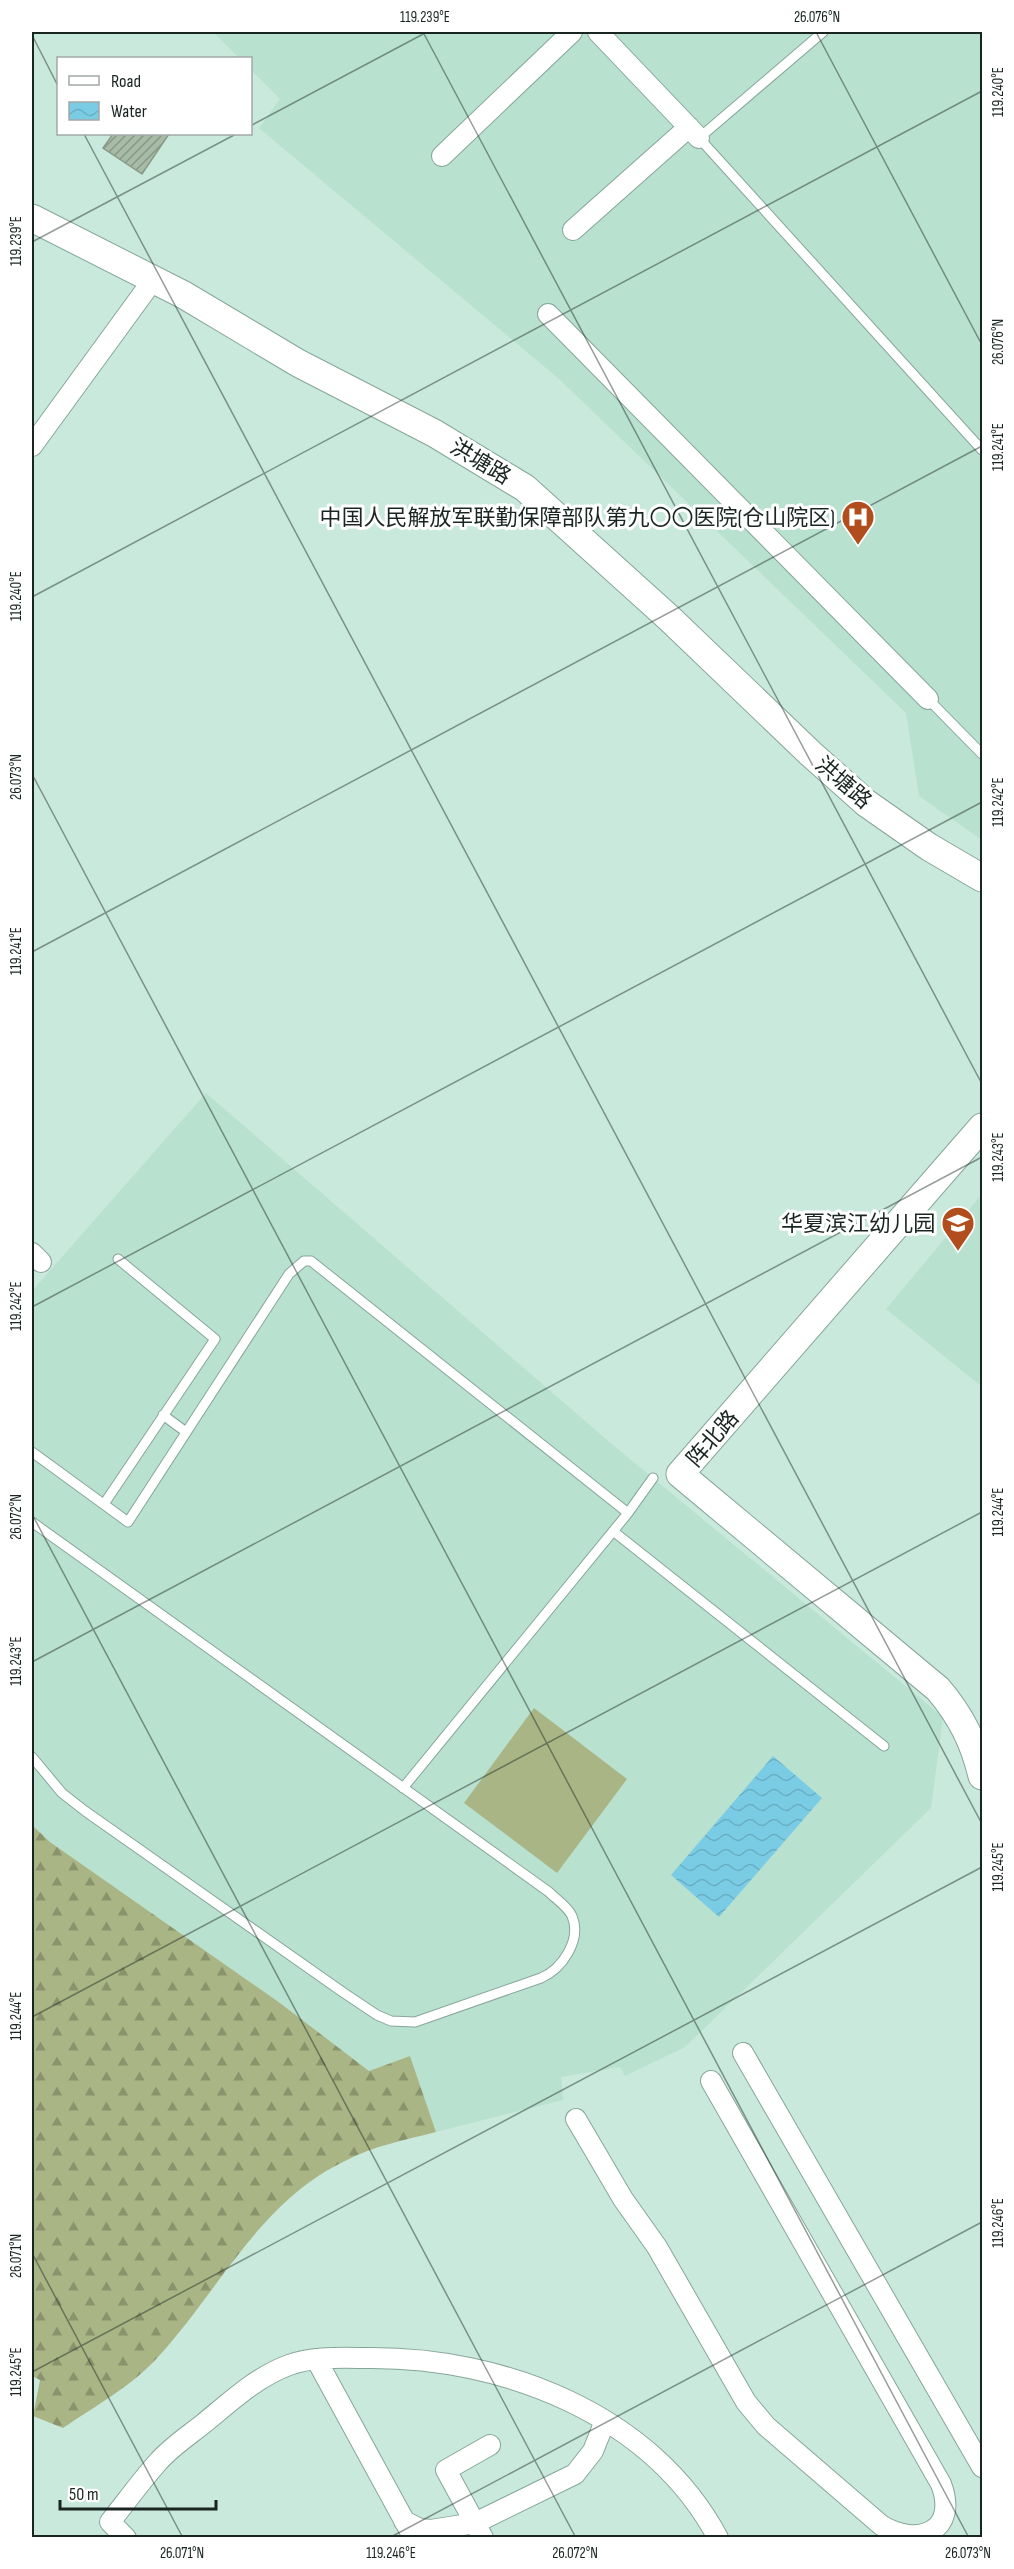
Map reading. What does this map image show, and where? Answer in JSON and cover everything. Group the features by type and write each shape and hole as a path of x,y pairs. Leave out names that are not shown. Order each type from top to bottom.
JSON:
{"street":[{"path":"442,156 572,32"},
{"path":"573,231 694,132 598,32"},
{"name":"洪塘路","path":"32,218 184,295 298,363 434,433 525,488 548,506 845,785 893,823 982,878"},
{"path":"32,446 153,280"},
{"path":"548,314 928,699"},
{"name":"阵北路","path":"982,1127 680,1474 938,1689 968,1730 982,1776"},
{"path":"743,2053 982,2467"},
{"path":"576,2120 623,2199 657,2247 735,2385 754,2413 766,2426 881,2525 893,2532 916,2537 930,2535 942,2519 946,2509 941,2484 711,2081"},
{"path":"316,2358 409,2529 479,2530 575,2474 593,2451 605,2421"},
{"path":"126,2538 110,2522 159,2461 256,2382 290,2365 316,2358 397,2358 467,2367 544,2390 578,2405 605,2421 644,2450 682,2484 704,2511 718,2538"},
{"path":"479,2530 446,2470 490,2445"}],"lane":[{"path":"823,32 694,132 982,450"},
{"path":"928,699 982,754"},
{"path":"104,1504 215,1339 118,1259"},
{"path":"32,1452 128,1522 289,1274 304,1261 311,1261 628,1513"},
{"path":"163,1415 186,1432"},
{"path":"403,1788 628,1513 653,1478"},
{"path":"32,1522 549,1893 571,1914 574,1922 571,1947 563,1961 551,1974 415,2022 391,2020 376,2015 85,1811 62,1793 32,1757"},
{"path":"613,1531 884,1746"}],"shaded area":[{"name":"中国人民解放军联勤保障部队第九〇〇医院(仓山院区)","path":"213,32 982,32 982,840 919,796 906,713 559,379 259,128 280,99 252,71 252,57 238,57"},
{"path":"206,1093 614,1446 943,1717 931,1808 685,2047 625,2076 620,2067 561,2077 563,2100 436,2132 410,2056 369,2071 280,2003 50,1842 32,1825 32,1291"},
{"name":"华夏滨江幼儿园","path":"982,1194 982,1387 886,1309"}],"green space":[{"path":"534,1708 627,1779 557,1873 464,1803"},
{"path":"32,1825 50,1842 280,2003 369,2071 410,2056 436,2132 367,2151 315,2178 264,2224 180,2331 148,2367 113,2395 63,2428 33,2416 40,2380 32,2376"}],"water":[{"path":"773,1756 822,1798 719,1917 671,1875"}],"building":[{"path":"112,135 168,135 142,174 103,148"}],"place":[{"name":"中国人民解放军联勤保障部队第九〇〇医院(仓山院区)","path":"858,546"},
{"name":"华夏滨江幼儿园","path":"958,1252"}]}
